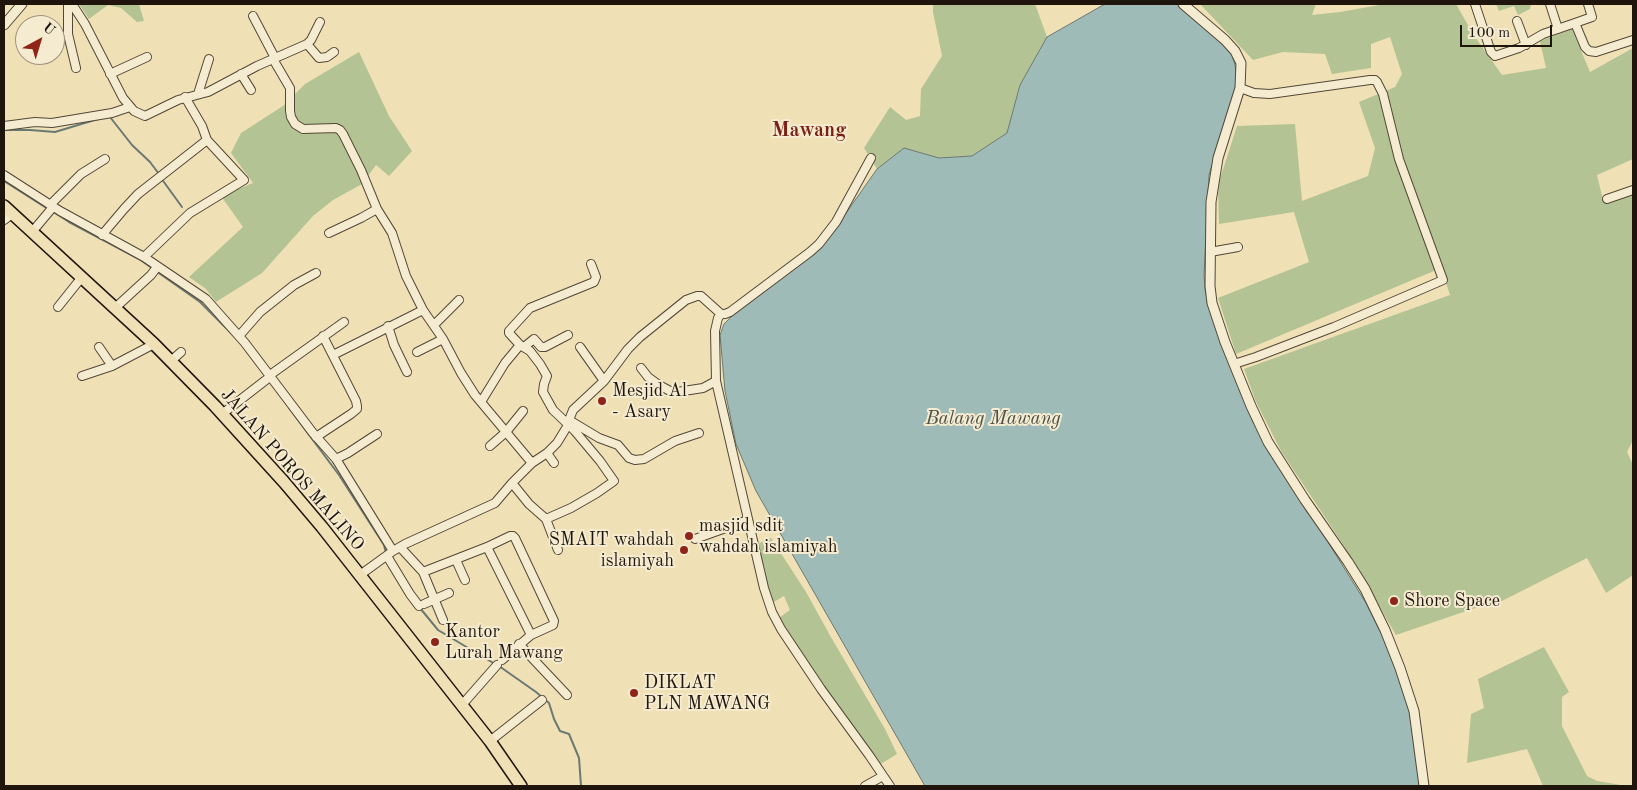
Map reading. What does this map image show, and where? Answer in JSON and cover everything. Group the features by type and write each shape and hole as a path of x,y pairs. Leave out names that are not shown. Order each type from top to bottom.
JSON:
{"main road":[{"name":"JALAN POROS MALINO","path":"6,214 32,232 154,344 222,414 295,495 490,741 517,785"}],"street":[{"path":"4,25 22,4"},
{"path":"68,4 68,34 76,68"},
{"path":"72,4 85,24 123,98 130,107 145,116 185,98 222,86 241,74 307,44 320,22"},
{"path":"1183,4 1225,40 1235,51 1241,63 1240,88 1218,158 1211,202 1210,286 1212,303 1250,406 1268,442 1365,589 1385,630 1414,710 1424,786"},
{"path":"1475,4 1493,56 1526,45 1544,34 1592,17 1588,4"},
{"path":"1550,4 1558,30"},
{"path":"254,16 290,88 290,111 295,124 303,129 328,128 340,130 361,170 377,209 392,234 406,276 423,310 443,338 461,373 481,402 532,463"},
{"path":"1518,21 1526,45"},
{"path":"1575,24 1584,47 1589,51 1596,52 1633,40"},
{"path":"307,44 319,58 327,57 334,52"},
{"path":"110,74 146,57"},
{"path":"198,94 209,59"},
{"path":"241,74 250,90"},
{"path":"1234,364 1334,327 1442,280 1398,159 1383,94 1377,82 1370,80 1270,94 1254,93 1240,88"},
{"path":"144,257 190,213 244,180 207,140 202,126 185,98"},
{"path":"4,126 35,122 52,123 112,113 130,107"},
{"path":"102,235 138,194 207,140"},
{"path":"360,575 389,554 418,537 458,521 495,503 532,463 547,453 557,443 577,405 604,381 619,360 640,337 686,300 701,296 721,314 725,314 810,252 819,244 836,222 871,158"},
{"path":"32,232 52,206 81,174 105,160"},
{"path":"4,175 52,206 144,257 154,270 206,299 239,336 316,437 336,459 410,594 422,605 449,593"},
{"path":"1607,199 1633,190"},
{"path":"329,234 377,209"},
{"path":"1210,252 1238,247"},
{"path":"591,264 596,277 594,282 536,305 523,314 509,331 509,334 535,357 546,373 547,379 543,392 553,410 568,422 615,444 629,458 635,460 644,459 676,441 699,433"},
{"path":"115,308 154,270"},
{"path":"239,336 260,312 294,285 316,273"},
{"path":"58,307 82,277"},
{"path":"434,324 459,300"},
{"path":"332,355 423,310"},
{"path":"721,314 715,331 716,381 748,520 772,612 781,629 821,689 890,786"},
{"path":"222,414 344,322"},
{"path":"388,326 394,345 407,372"},
{"path":"316,437 351,414 356,410 357,406 323,336"},
{"path":"481,402 505,364 522,346 536,339 542,347 545,347 568,336"},
{"path":"417,352 443,338"},
{"path":"82,376 112,366 154,344"},
{"path":"580,346 604,381"},
{"path":"100,347 112,366"},
{"path":"171,361 181,352"},
{"path":"641,368 648,377 670,391 677,392 703,388 716,381"},
{"path":"490,446 506,432 523,411"},
{"path":"546,519 571,508 614,481 568,422"},
{"path":"336,459 377,434"},
{"path":"547,453 554,463"},
{"path":"512,483 529,504 546,519 558,550"},
{"path":"695,539 748,520"},
{"path":"423,572 511,536 518,543 554,621 553,625 531,635 519,644 500,662 461,706"},
{"path":"400,547 423,572 443,620"},
{"path":"487,547 531,635"},
{"path":"456,560 465,580"},
{"path":"519,644 567,695"},
{"path":"490,741 542,700"},
{"path":"865,786 883,776"}],"green space":[{"path":"79,4 139,4 144,21 137,22 121,8 108,5 89,19"},
{"path":"933,4 1035,4 1047,37 1020,85 1007,133 972,156 939,158 904,148 877,169 864,148 890,107 906,120 920,116 921,89 942,56"},
{"path":"1200,4 1316,4 1312,15 1385,4 1456,4 1473,34 1502,75 1546,68 1540,41 1572,29 1590,72 1633,48 1633,159 1597,175 1603,200 1633,195 1633,440 1627,452 1633,465 1633,575 1606,593 1587,558 1494,605 1481,606 1396,635 1344,546 1281,451 1256,402 1244,369 1450,295 1441,268 1236,354 1218,298 1309,262 1294,212 1219,224 1218,185 1237,126 1295,124 1302,201 1368,176 1375,148 1359,102 1395,87 1402,74 1390,37 1371,44 1371,68 1332,74 1325,54 1283,52 1253,60"},
{"path":"1496,4 1531,4 1530,9 1518,15 1514,6 1499,11"},
{"path":"359,52 389,116 412,151 389,176 376,165 362,184 333,200 313,216 262,273 216,302 206,289 189,277 243,227 221,196 253,183 231,153 241,133 283,106 305,84"},
{"path":"771,538 806,592 885,729 897,754 879,765 776,620 790,610 784,596 772,603 757,544"},
{"path":"1544,647 1569,692 1562,697 1562,726 1587,776 1597,781 1627,786 1543,786 1527,749 1467,763 1471,714 1484,708 1478,679"}],"water":[{"name":"Balang Mawang","path":"1105,4 1177,4 1225,44 1232,55 1237,77 1235,89 1209,175 1204,275 1208,303 1253,422 1366,603 1392,655 1413,722 1420,786 925,786 756,491 736,444 725,391 720,335 724,324 825,243 877,169 904,148 939,158 972,156 1007,133 1020,85 1047,37"}],"waterway":[{"path":"108,117 159,174"},
{"path":"4,130 55,132 98,119"},
{"path":"161,178 182,207"},
{"path":"4,181 48,209"},
{"path":"52,211 152,268"},
{"path":"156,271 200,302 235,337"},
{"path":"289,408 339,475 384,545 386,553"},
{"path":"420,608 438,630 495,664"},
{"path":"499,666 549,703 560,731 569,734 579,758 581,786"}],"place":[{"name":"Mesjid Al - Asary","path":"602,401"},
{"name":"masjid sdit wahdah islamiyah","path":"689,536"},
{"name":"SMAIT wahdah islamiyah","path":"684,550"},
{"name":"Shore Space","path":"1394,601"},
{"name":"Kantor Lurah Mawang","path":"435,642"},
{"name":"DIKLAT PLN MAWANG","path":"634,693"}],"district":[{"name":"Mawang","path":"809,131"}]}
